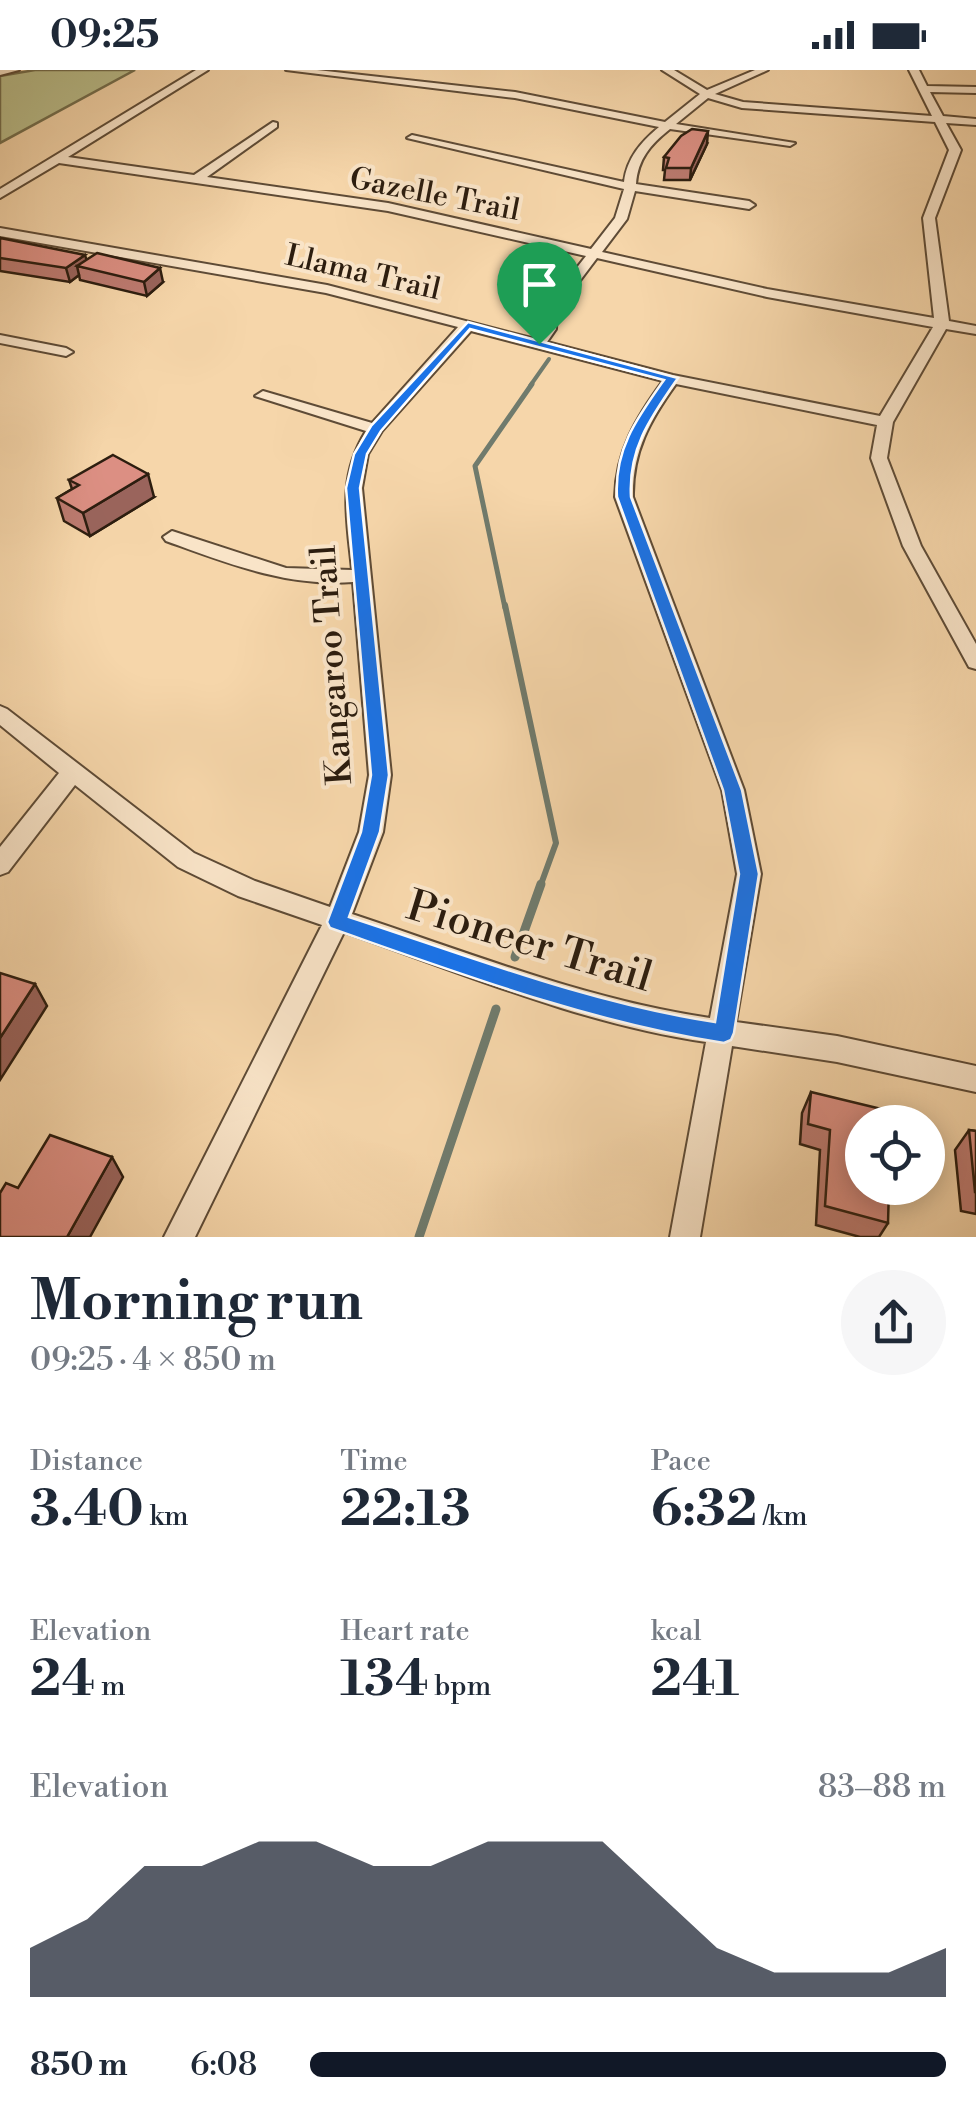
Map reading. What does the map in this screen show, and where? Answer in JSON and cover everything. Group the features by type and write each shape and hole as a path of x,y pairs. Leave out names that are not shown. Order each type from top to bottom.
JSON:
{"street":[{"path":"0,72 14,70"},
{"path":"0,194 204,70"},
{"path":"291,70 515,95 668,125 790,143"},
{"path":"666,70 706,94 742,105 976,122"},
{"path":"539,344 550,329 550,311 621,219 637,155 706,94 763,70"},
{"path":"914,70 942,118 955,150 929,218 942,324 885,422 879,458 912,546 976,662"},
{"path":"924,89 976,90"},
{"path":"197,180 273,125"},
{"path":"412,138 693,199 749,205"},
{"name":"Gazelle Trail","path":"57,159 388,207 766,293 976,330"},
{"name":"Llama Trail","path":"0,232 288,280 672,378 885,422"},
{"name":"Kangaroo Trail","path":"179,1237 337,922 370,832 380,775 353,488 360,454 375,429 468,325"},
{"path":"0,339 66,352"},
{"path":"672,378 632,438 622,471 624,497 732,790 749,874 685,1237"},
{"path":"263,396 375,429"},
{"path":"172,537 284,576 314,580 360,576"},
{"name":"Pioneer Trail","path":"0,714 186,860 248,889 568,998 667,1024 838,1050 976,1079"},
{"path":"0,865 73,771"}],"green space":[{"path":"35,70 135,70 0,143 0,76"}],"building":[{"path":"692,129 708,131 691,168 666,168 669,158 664,157"},
{"path":"0,238 85,255 66,268 0,258"},
{"path":"97,253 160,268 144,282 77,266"},
{"path":"113,455 148,474 83,513 57,498 79,485 69,480"},
{"path":"0,973 35,984 0,1038"},
{"path":"811,1092 865,1105 845,1105 845,1205 889,1205 888,1223 825,1206 830,1130 808,1124"},
{"path":"969,1130 976,1131 976,1192 975,1192"},
{"path":"50,1135 112,1157 67,1237 0,1237 0,1193 6,1183 18,1188"}],"waterway":[{"path":"530,386 549,359"},
{"path":"505,608 475,466 532,384"},
{"path":"505,605 556,843 540,887"},
{"path":"515,957 541,884"},
{"path":"419,1237 496,1009"}],"route":[{"path":"468,325 539,344 672,378 636,428 622,471 624,497 732,790 749,874 724,1033 667,1024 568,998 337,922 370,832 380,775 353,488 360,454 375,429 468,325"}]}
